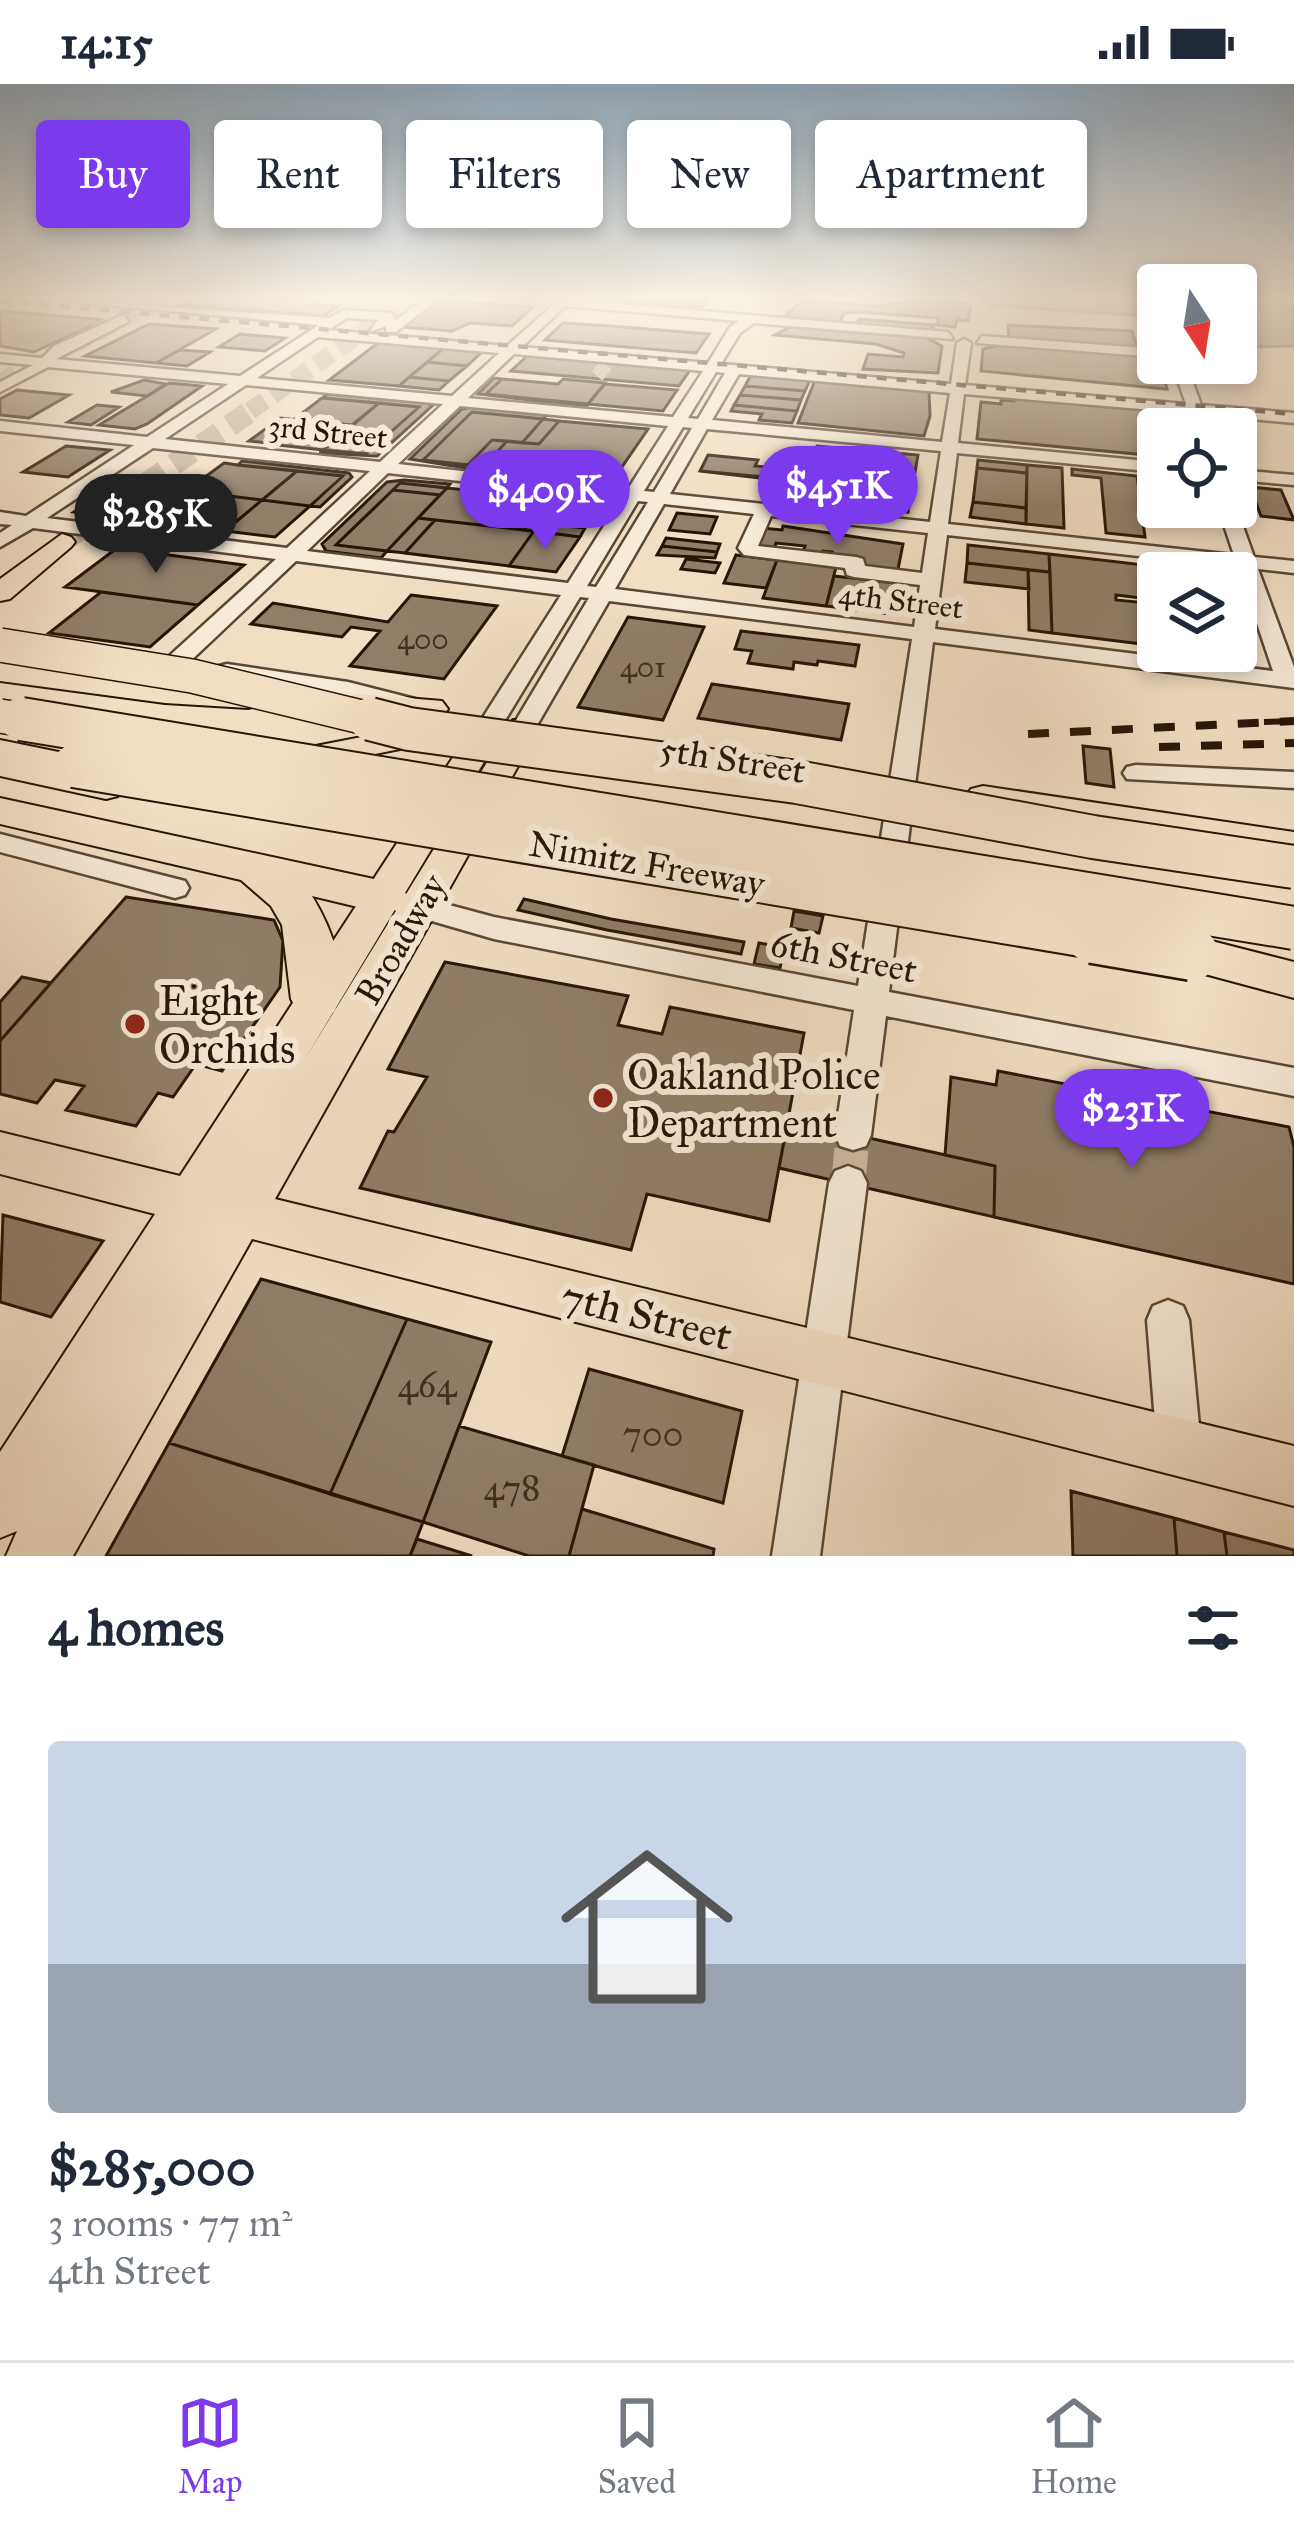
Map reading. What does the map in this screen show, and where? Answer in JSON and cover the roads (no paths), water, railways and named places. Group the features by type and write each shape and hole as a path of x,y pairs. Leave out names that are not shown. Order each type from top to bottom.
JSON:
{"highway":[{"path":"0,644 192,676 409,729 797,782 1094,837 1294,867"},
{"path":"0,670 170,677 429,710"},
{"path":"0,694 1294,878"},
{"name":"Nimitz Freeway","path":"0,716 1294,928"},
{"name":"Nimitz Freeway","path":"0,758 74,766 1192,954 1294,976"},
{"path":"0,811 401,902"},
{"path":"251,866 283,886 299,910 315,956 316,999"}],"main road":[{"path":"0,580 62,542 0,593"},
{"name":"5th Street","path":"429,710 1294,844"},
{"path":"0,758 71,784 142,789 222,778 355,745 508,725"},
{"name":"Broadway","path":"0,1507 215,1207 508,725"},
{"name":"Broadway","path":"38,1556 316,999 401,902"},
{"name":"7th Street","path":"6,1163 215,1207 1294,1476"}],"street":[{"path":"0,388 33,368"},
{"path":"141,368 1137,465"},
{"path":"0,541 261,368"},
{"path":"0,644 170,677 289,555 487,368"},
{"name":"Broadway","path":"508,725 574,591 680,422 723,368"},
{"name":"Broadway","path":"508,725 602,595 702,424 725,368"},
{"path":"769,368 1193,403 1294,405"},
{"path":"853,1135 960,368"},
{"path":"1187,384 1195,408"},
{"path":"283,399 304,386"},
{"path":"1193,403 1294,418"},
{"path":"952,408 979,410"},
{"name":"3rd Street","path":"0,426 1156,552"},
{"path":"1257,477 1294,480"},
{"path":"765,509 751,550 856,563 854,572 931,580"},
{"name":"4th Street","path":"0,518 1291,681"},
{"name":"3rd Street","path":"1257,563 1294,567"},
{"path":"1257,589 1291,681"},
{"path":"1136,773 1294,780"},
{"path":"0,843 175,888"},
{"name":"6th Street","path":"401,902 494,928 1294,1082"},
{"path":"796,1556 848,1183"},
{"path":"1168,1320 1179,1447"}],"tunnel":[{"path":"0,382 28,368"},
{"path":"250,411 312,368"},
{"path":"597,376 604,368"},
{"path":"62,542 255,408"},
{"path":"848,1183 853,1135"}],"railway":[{"path":"764,368 1294,414"},
{"path":"1028,734 1294,721 1264,722"},
{"path":"1159,747 1294,743"}],"place":[{"name":"Eight Orchids","path":"135,1024"},
{"name":"Oakland Police Department","path":"603,1098"}]}
